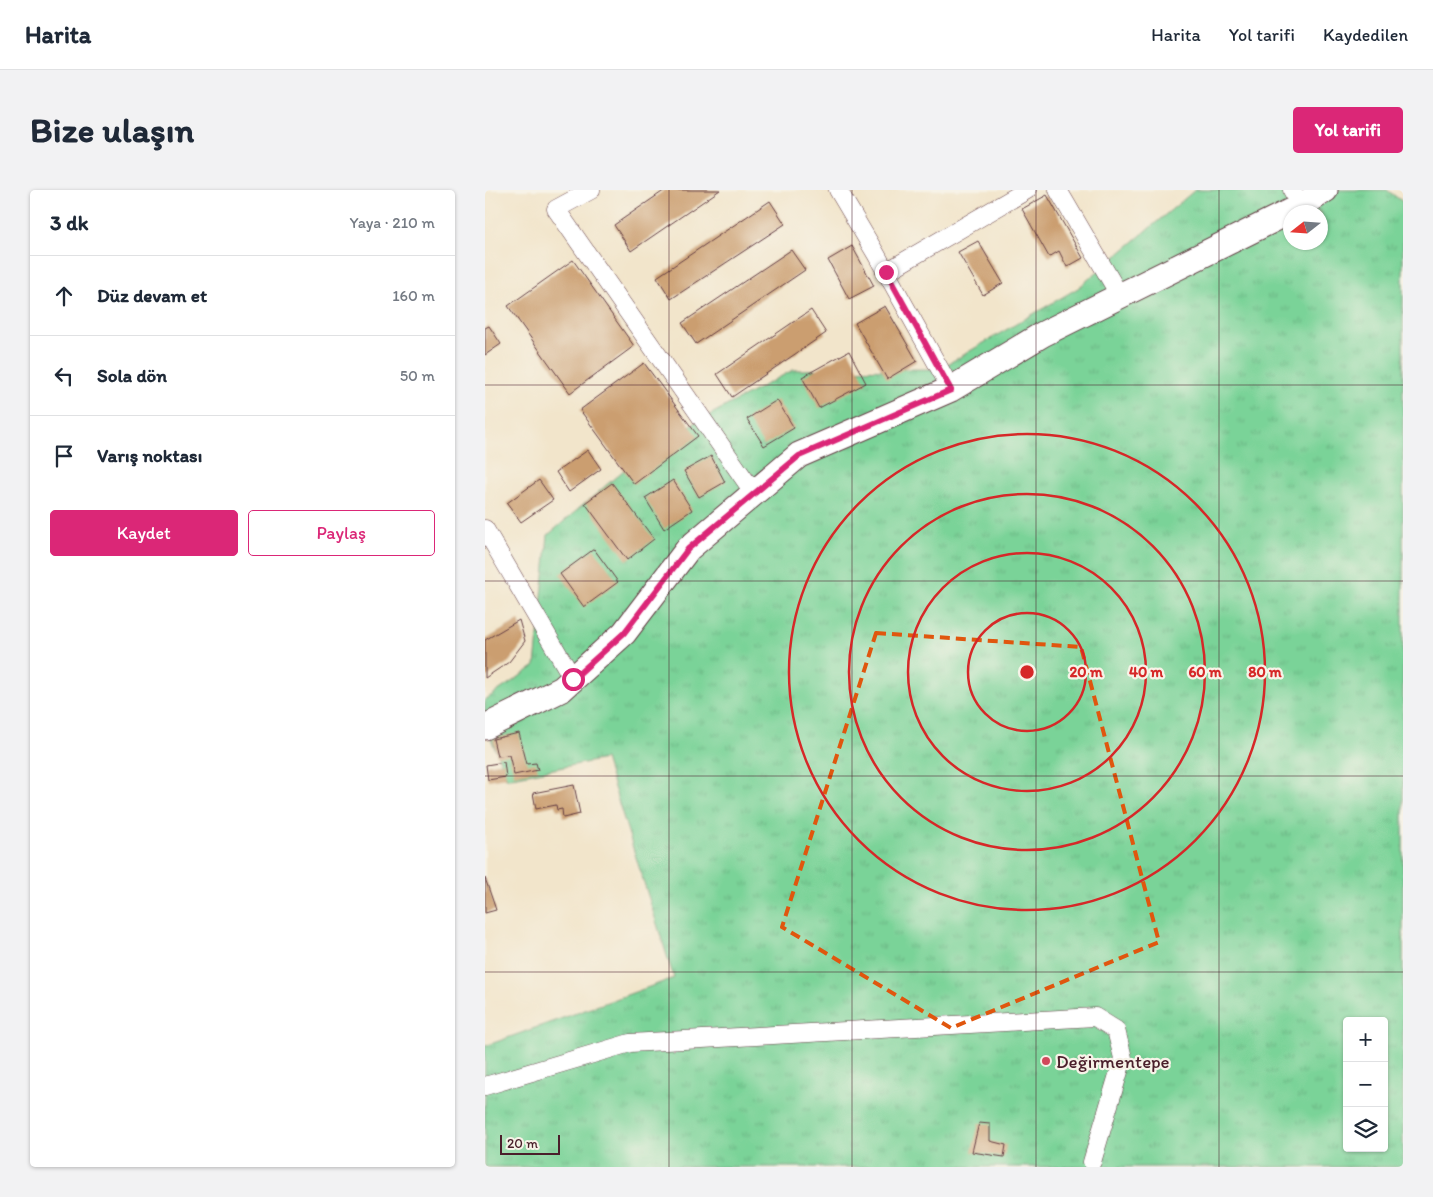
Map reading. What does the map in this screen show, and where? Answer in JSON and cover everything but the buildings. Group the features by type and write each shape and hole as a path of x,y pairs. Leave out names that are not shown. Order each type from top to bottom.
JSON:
{"street":[{"path":"591,190 555,209 754,493"},
{"path":"838,190 951,390"},
{"path":"886,272 1027,190"},
{"path":"1058,190 1120,296"},
{"path":"485,727 562,689 624,633 688,549 799,456 951,390 1043,334 1120,296 1297,198 1325,190"},
{"path":"485,529 573,679"},
{"path":"485,1086 630,1042 1095,1017 1116,1030 1123,1058 1092,1162"}],"highlighted area":[{"path":"876,633 1081,647 1159,942 951,1028 782,927"}],"green space":[{"path":"1195,190 1387,190 1403,202 1403,1167 485,1167 485,1046 674,978 605,759 507,778 485,724 485,700 535,666 548,535 652,446 793,370 939,369 1078,288"}],"place":[{"name":"Değirmentepe","path":"1046,1061"}],"route":[{"path":"573,679 624,633 688,549 799,456 951,390 886,272"}]}
